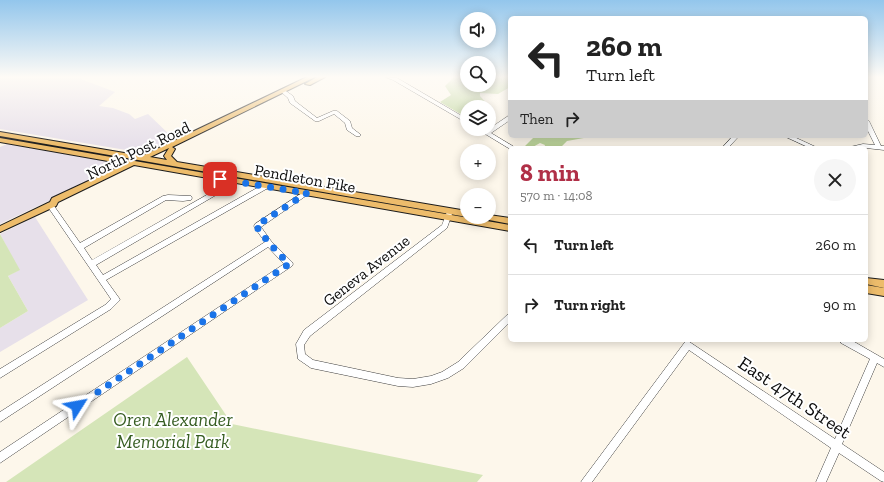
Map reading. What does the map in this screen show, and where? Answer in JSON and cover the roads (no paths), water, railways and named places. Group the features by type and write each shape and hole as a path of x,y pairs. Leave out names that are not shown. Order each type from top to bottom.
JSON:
{"main road":[{"name":"North Post Road","path":"0,229 51,205 59,204 141,162 271,99"},
{"name":"North Post Road","path":"150,160 272,99"},
{"name":"Pendleton Pike","path":"0,134 237,181 307,193 449,214 460,214"},
{"name":"Pendleton Pike","path":"0,140 131,164 150,160 174,164 449,214 508,228"},
{"path":"172,150 167,157 174,164"},
{"path":"110,159 114,167 111,173"},
{"name":"North Post Road","path":"51,205 55,200 131,164"},
{"path":"496,219 508,221"},
{"path":"868,281 884,284"},
{"path":"868,289 884,292"}],"street":[{"path":"293,99 292,102 317,120 335,112 348,122 349,128 358,135"},
{"path":"430,99 460,117"},
{"path":"496,127 508,118"},
{"path":"868,124 881,147"},
{"path":"492,136 510,146"},
{"path":"727,146 734,138"},
{"path":"792,138 811,146"},
{"path":"868,146 881,147"},
{"path":"91,264 237,181"},
{"path":"102,279 266,186"},
{"path":"0,458 289,264 269,243 256,226 307,193"},
{"path":"79,246 165,198 189,198"},
{"path":"0,374 108,307 116,300 51,205"},
{"name":"Geneva Avenue","path":"449,214 445,226 307,333 302,340 300,350 304,359 311,364 398,382 425,382 449,373 461,365 508,319"},
{"path":"0,417 269,243"},
{"path":"847,342 884,363"},
{"name":"East 47th Street","path":"586,482 688,345 884,478"},
{"path":"821,482 875,358"}],"park label":[{"name":"Oren Alexander Memorial Park","path":"173,430"}]}
